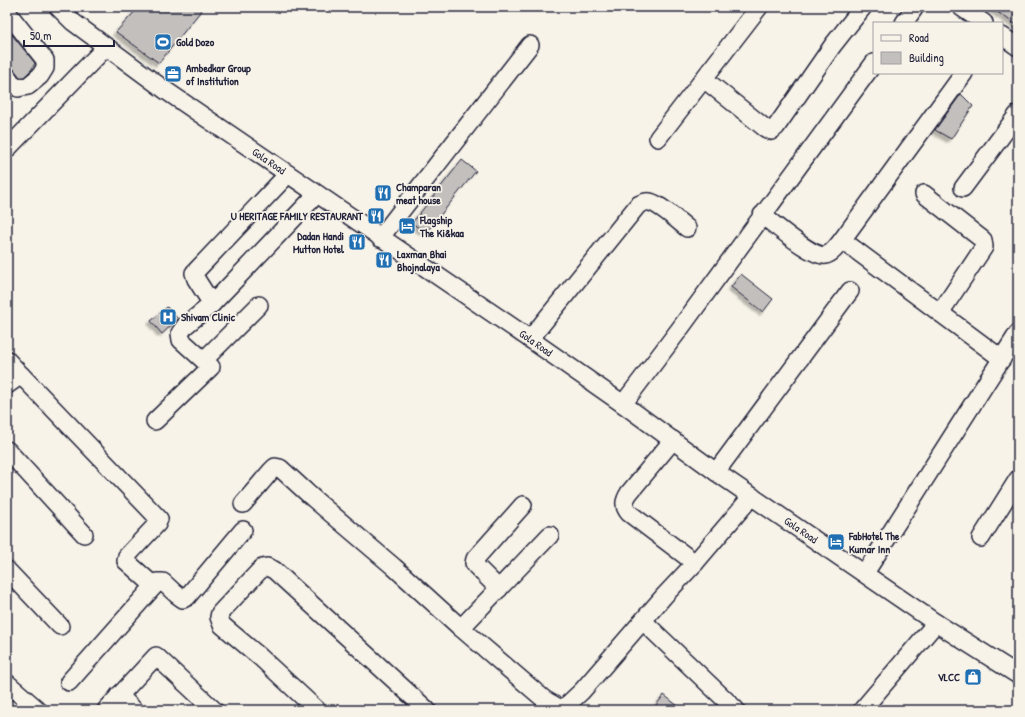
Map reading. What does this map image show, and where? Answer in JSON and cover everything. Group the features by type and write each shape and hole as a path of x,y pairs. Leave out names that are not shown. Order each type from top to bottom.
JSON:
{"street":[{"path":"7,76 13,85 18,88 28,86 40,76 45,68 45,60 40,52 7,11 12,7"},
{"name":"Gola Road","path":"58,7 73,22 165,90 530,339 623,404 716,472 936,622 1018,675"},
{"path":"658,138 759,7"},
{"path":"704,79 765,128 771,130 776,127 833,45 863,7"},
{"path":"905,22 915,7"},
{"path":"961,7 983,22"},
{"path":"1003,37 1018,47"},
{"path":"380,238 530,45"},
{"path":"7,150 106,46"},
{"path":"623,404 679,330 873,64"},
{"path":"762,215 808,250 821,256 830,253 842,240 963,74"},
{"path":"963,188 1018,114"},
{"path":"212,304 196,279 194,273 288,174"},
{"path":"155,422 211,367 181,340 180,333 185,326 212,304 317,194"},
{"path":"924,194 983,240 984,247 940,313"},
{"path":"530,339 638,205 649,201 656,204 687,228"},
{"path":"842,240 1002,359"},
{"path":"716,472 850,291"},
{"path":"204,360 259,305"},
{"path":"865,573 1018,333"},
{"path":"7,360 158,519 157,524 127,556 126,561 154,586"},
{"path":"7,385 21,375"},
{"path":"673,440 629,493 624,504 629,513 695,563"},
{"path":"7,450 84,534"},
{"path":"243,504 275,467 280,468 545,700 553,706 564,708 582,691 752,496"},
{"path":"981,538 1018,479"},
{"path":"499,589 476,566 474,563 475,559 523,505"},
{"path":"69,682 157,582 163,582 183,599 187,597 243,530"},
{"path":"461,628 550,536"},
{"path":"317,710 220,622 220,614 262,568 267,567 274,570 427,710"},
{"path":"7,570 60,626"},
{"path":"643,621 736,710"},
{"path":"862,710 936,622"},
{"path":"106,710 156,656 214,710"},
{"path":"7,683 38,710"},
{"path":"119,695 134,710"}],"building":[{"path":"139,7 204,7 159,63 116,32"},
{"path":"990,7 1018,7 1018,26"},
{"path":"7,30 35,63 32,69 24,77 20,77 12,67 7,66"},
{"path":"961,94 973,106 951,139 935,130"},
{"path":"462,160 476,171 426,233 412,223"},
{"path":"741,274 773,299 763,312 731,287"},
{"path":"167,307 178,319 162,334 151,321"},
{"path":"664,695 683,710 652,710"}],"place":[{"name":"Gold Dozo","path":"163,42"},
{"name":"Ambedkar Group of Institution","path":"173,74"},
{"name":"Champaran meat house","path":"383,193"},
{"name":"U HERITAGE FAMILY RESTAURANT","path":"376,216"},
{"name":"Flagship The Ki&kaa","path":"407,226"},
{"name":"Dadan Handi Mutton Hotel","path":"357,242"},
{"name":"Laxman Bhai Bhojnalaya","path":"384,260"},
{"name":"Shivam Clinic","path":"168,317"},
{"name":"FabHotel The Kumar Inn","path":"836,542"},
{"name":"VLCC","path":"973,677"}]}
